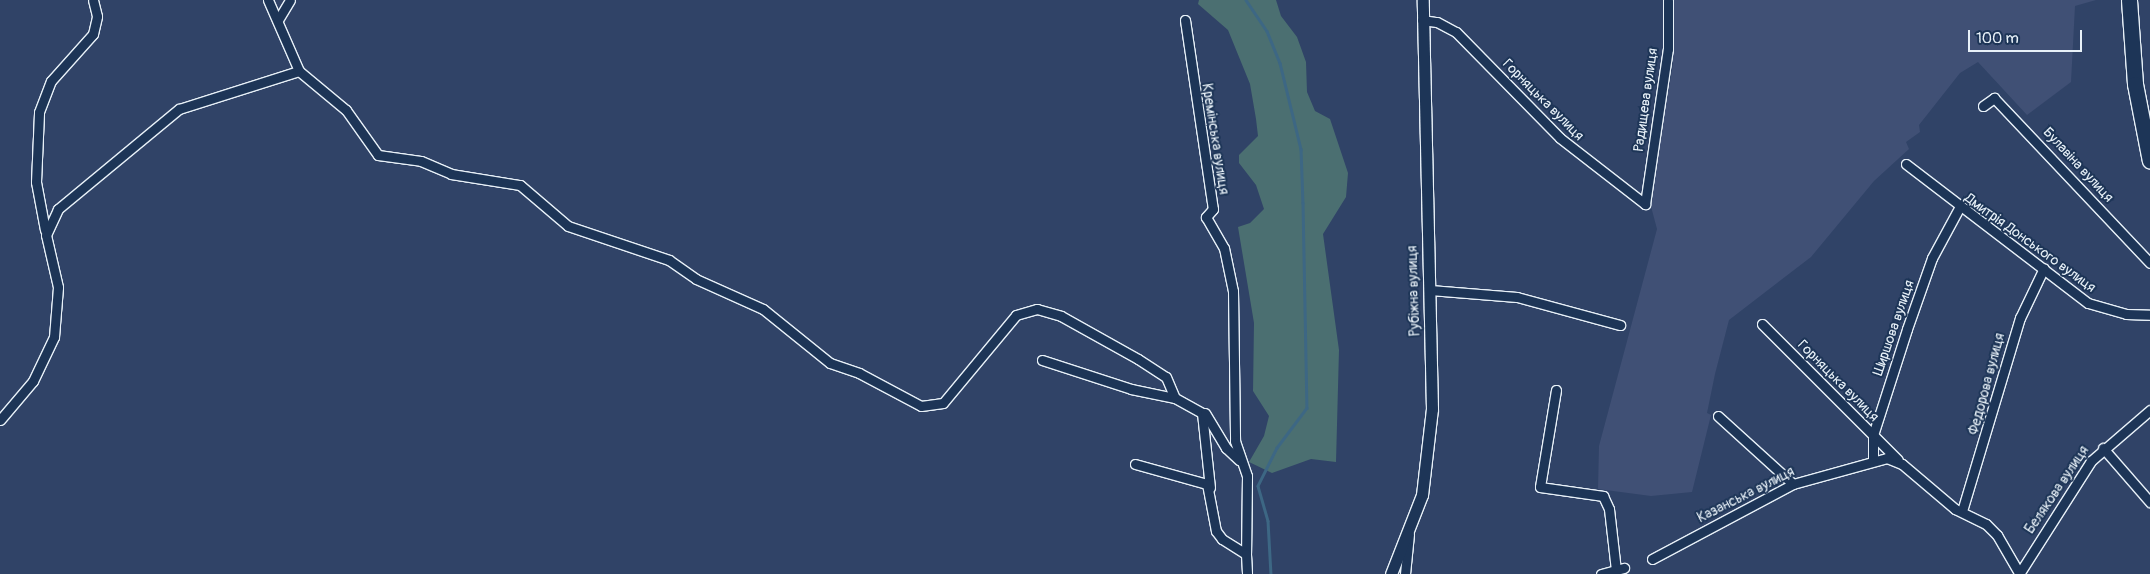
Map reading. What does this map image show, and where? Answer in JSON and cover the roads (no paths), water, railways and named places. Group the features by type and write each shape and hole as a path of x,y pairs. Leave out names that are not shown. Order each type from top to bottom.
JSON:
{"main road":[{"path":"2129,0 2138,108 2150,161"}],"street":[{"path":"0,420 33,381 54,337 58,296 36,182 39,112 51,82 93,34 97,16 93,0"},
{"path":"268,0 299,71 346,110 378,155 421,161 451,174 520,184 568,226 668,260 696,278 763,309 830,363 859,374 921,406 942,403 1009,323 1028,311 1037,309 1061,316 1123,350 1166,377 1175,398"},
{"path":"278,20 290,0"},
{"name":"Рубіжна вулиця","path":"1391,574 1422,495 1429,448 1430,290 1423,0"},
{"name":"Радищева вулиця","path":"1645,204 1668,49 1668,0"},
{"name":"Кремінська вулиця","path":"1185,20 1213,209 1206,217 1224,248 1233,290 1235,441 1247,476 1247,574"},
{"name":"Горняцька вулиця","path":"1422,20 1436,22 1456,32 1560,138 1645,204"},
{"path":"46,235 58,209 179,108 299,71"},
{"name":"Булавіна вулиця","path":"1983,106 1994,98 2150,263"},
{"name":"Дмитрія Донського вулиця","path":"1906,164 1959,208 2044,268 2057,281 2101,309 2150,315"},
{"name":"Ширшова вулиця","path":"1873,461 1873,436 1932,258 1959,208"},
{"name":"Федорова вулиця","path":"1962,511 2020,318 2044,268"},
{"path":"1430,290 1517,298 1620,325"},
{"name":"Горняцька вулиця","path":"1762,324 1902,464"},
{"path":"1042,360 1131,389 1175,398 1204,418 1210,488 1218,535 1246,554"},
{"path":"1556,390 1540,487 1603,496 1609,509 1620,569 1602,574"},
{"path":"1193,409 1204,412 1226,448 1241,462"},
{"name":"Белякова вулиця","path":"2019,573 2103,448 2150,410"},
{"path":"1718,416 1792,484"},
{"path":"2103,448 2150,502"},
{"name":"Казанська вулиця","path":"1652,559 1792,484 1887,458 1902,464"},
{"path":"1135,464 1198,480 1210,488"},
{"path":"1902,464 1955,509 1962,511 1997,535 2019,573"},
{"path":"1405,574 1410,529"}],"waterway":[{"path":"1246,0 1267,31 1280,63 1301,149 1307,408 1277,448 1258,486 1268,521 1271,574"}]}
